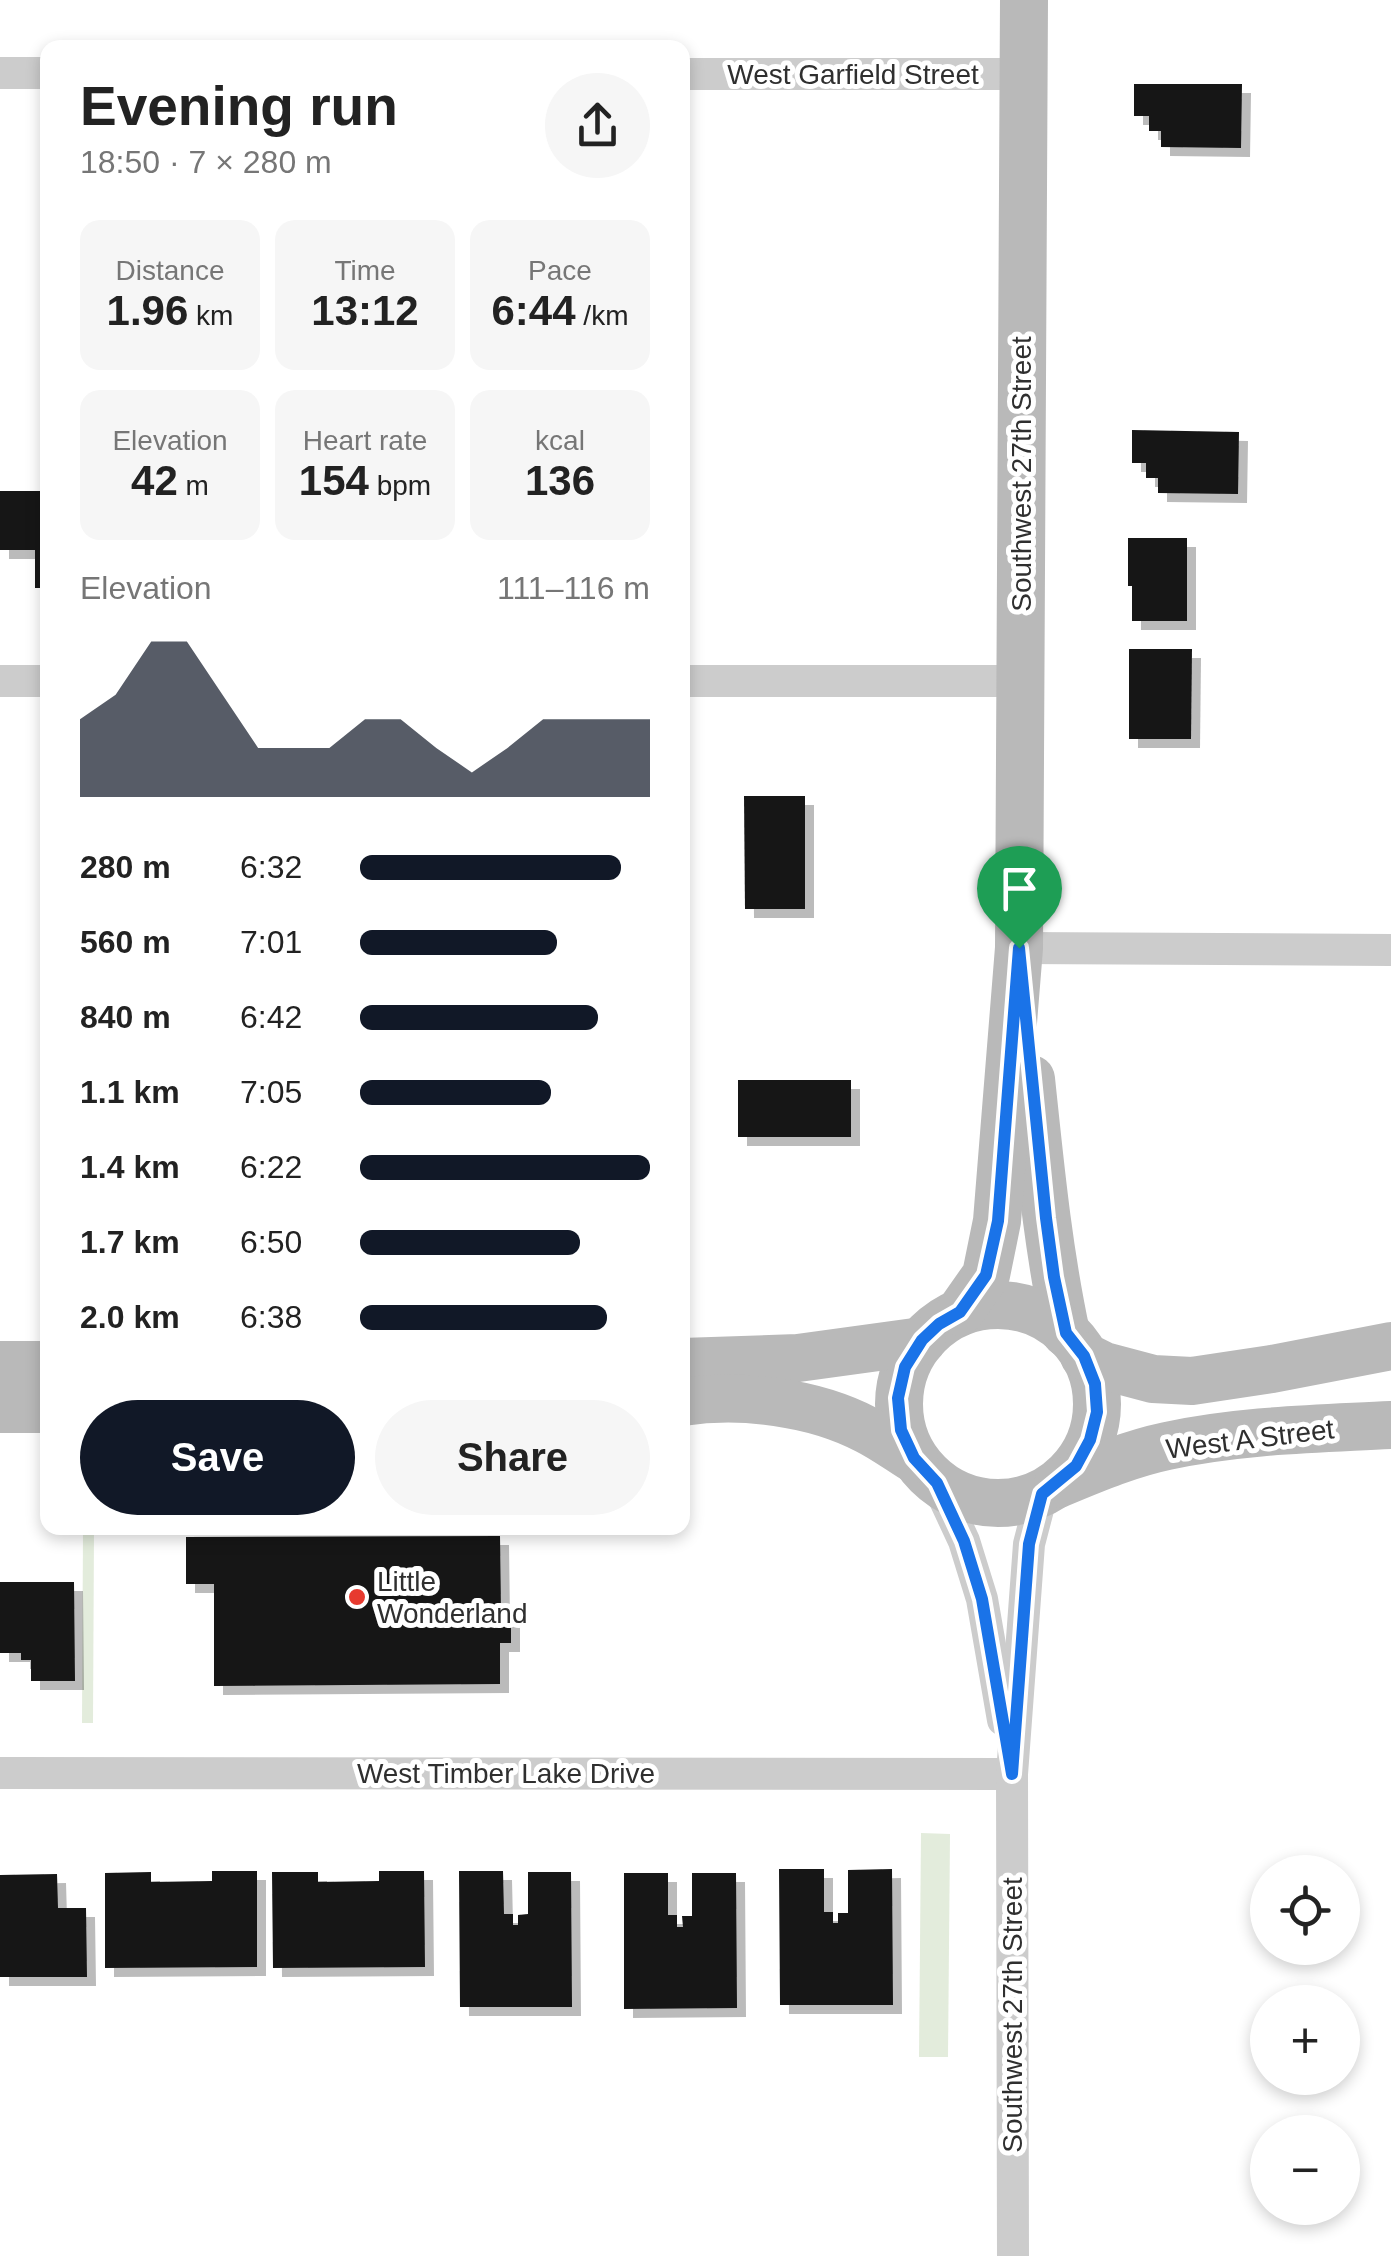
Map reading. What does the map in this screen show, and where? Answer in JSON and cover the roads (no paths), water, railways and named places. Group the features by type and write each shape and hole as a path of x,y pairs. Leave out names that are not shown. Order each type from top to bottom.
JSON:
{"main road":[{"name":"Southwest 27th Street","path":"960,1312 986,1275 998,1221 1019,948 1024,0"},
{"name":"Southwest 27th Street","path":"1019,948 1054,1277 1075,1344"},
{"path":"926,1471 901,1430 898,1398 905,1367 922,1340 960,1312 988,1305 1017,1307 1043,1316 1104,1366 1154,1379 1192,1380 1272,1369 1391,1346"},
{"path":"690,1362 798,1358 922,1340"},
{"path":"690,1401 730,1398 818,1412 864,1428 966,1498 998,1504 1019,1502 1048,1490 1076,1466 1090,1440 1097,1412 1095,1384 1075,1344"},
{"path":"0,1365 40,1365"},
{"path":"0,1409 40,1409"},
{"name":"West A Street","path":"1048,1490 1110,1462 1166,1446 1279,1430 1391,1426"}],"street":[{"path":"0,73 40,73"},
{"name":"West Garfield Street","path":"690,74 1024,74"},
{"path":"0,681 40,681"},
{"path":"690,681 1020,681"},
{"path":"1019,948 1391,950"},
{"name":"Southwest 27th Street","path":"926,1471 964,1541 982,1599 1012,1774"},
{"name":"Southwest 27th Street","path":"1013,2256 1012,1774 1029,1544 1048,1490"},
{"name":"West Timber Lake Drive","path":"0,1772 1012,1774"}],"place":[{"name":"Little Wonderland","path":"357,1597"}]}
